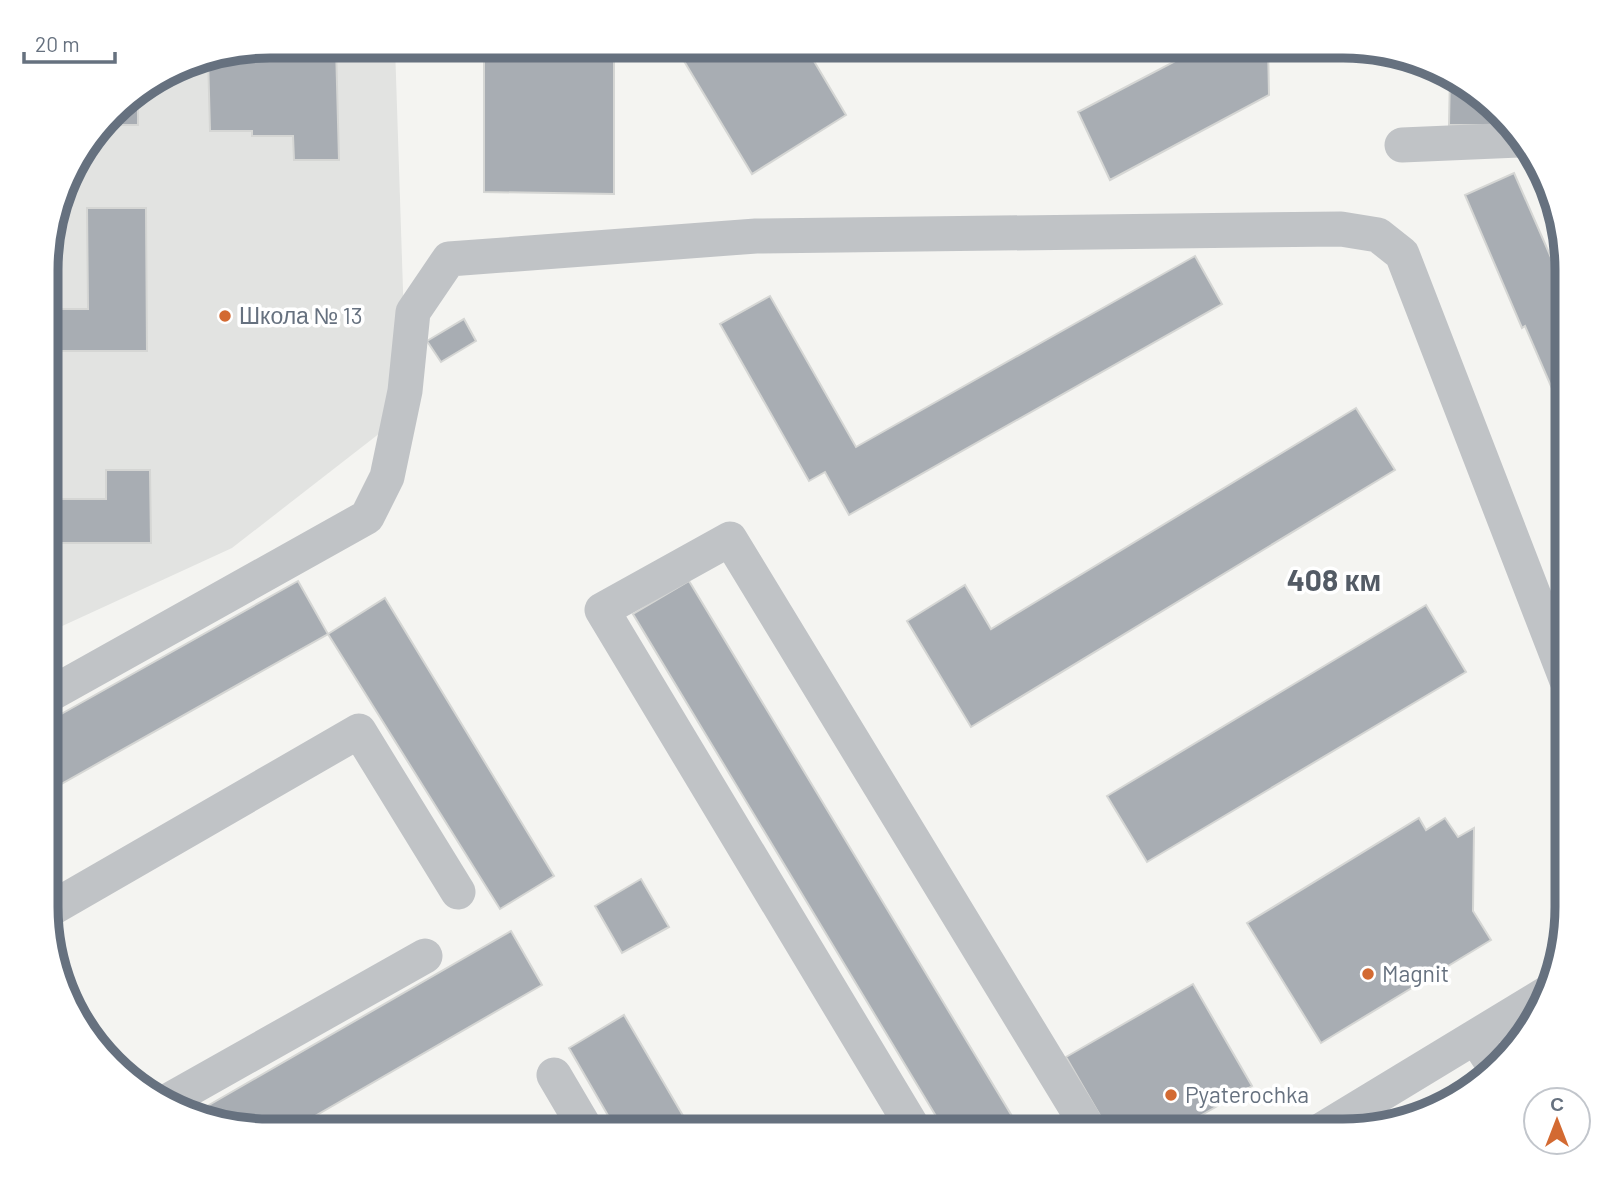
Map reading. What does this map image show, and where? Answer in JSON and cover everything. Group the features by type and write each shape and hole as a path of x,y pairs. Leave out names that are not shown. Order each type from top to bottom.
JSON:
{"street":[{"path":"1402,145 1510,139"},
{"path":"58,690 367,517 387,477 405,391 413,312 449,259 757,236 1340,229 1378,235 1402,254 1555,650"},
{"path":"908,1119 602,610 730,539 1083,1119"},
{"path":"58,905 359,731 458,892"},
{"path":"175,1097 425,956"},
{"path":"1341,1119 1532,1002"},
{"path":"1475,1037 1490,1060"},
{"path":"554,1075 580,1119"}],"shaded area":[{"name":"Школа № 13","path":"395,58 407,412 232,548 58,628 58,270 65,215 80,176 102,141 130,110 176,80 215,65 242,60"}],"building":[{"path":"270,58 336,58 339,160 294,160 293,136 252,136 252,131 210,131 208,67"},
{"path":"484,58 614,58 614,194 484,192"},
{"path":"682,58 812,58 846,115 752,174"},
{"path":"1181,58 1268,58 1269,95 1110,180 1078,112"},
{"path":"1450,87 1497,125 1449,125"},
{"path":"138,104 138,125 116,125"},
{"path":"1514,173 1555,267 1555,395 1525,326 1522,328 1465,195"},
{"path":"87,208 146,208 147,351 58,351 58,309 88,309"},
{"path":"1195,256 1222,304 849,515 825,472 809,481 720,324 770,296 856,447"},
{"path":"464,319 476,341 441,362 427,341"},
{"path":"1356,408 1395,470 971,727 907,621 965,585 991,629"},
{"path":"106,470 150,470 151,543 58,543 58,499 106,499"},
{"path":"298,581 328,634 58,786 58,716"},
{"path":"689,581 1014,1119 938,1119 633,614"},
{"path":"385,598 554,876 500,909 328,634"},
{"path":"1426,605 1466,672 1147,862 1107,796"},
{"path":"1419,818 1426,830 1445,818 1458,837 1474,828 1473,911 1491,940 1321,1043 1247,923"},
{"path":"641,879 669,927 622,953 595,906"},
{"path":"511,931 542,985 310,1119 256,1119 203,1108"},
{"path":"1193,984 1252,1086 1195,1119 1102,1119 1066,1057"},
{"path":"624,1015 685,1119 610,1119 569,1048"}],"place":[{"name":"Школа № 13","path":"225,316"},
{"name":"Magnit","path":"1368,974"},
{"name":"Pyaterochka","path":"1171,1095"}],"district":[{"name":"408 км","path":"1334,581"}]}
